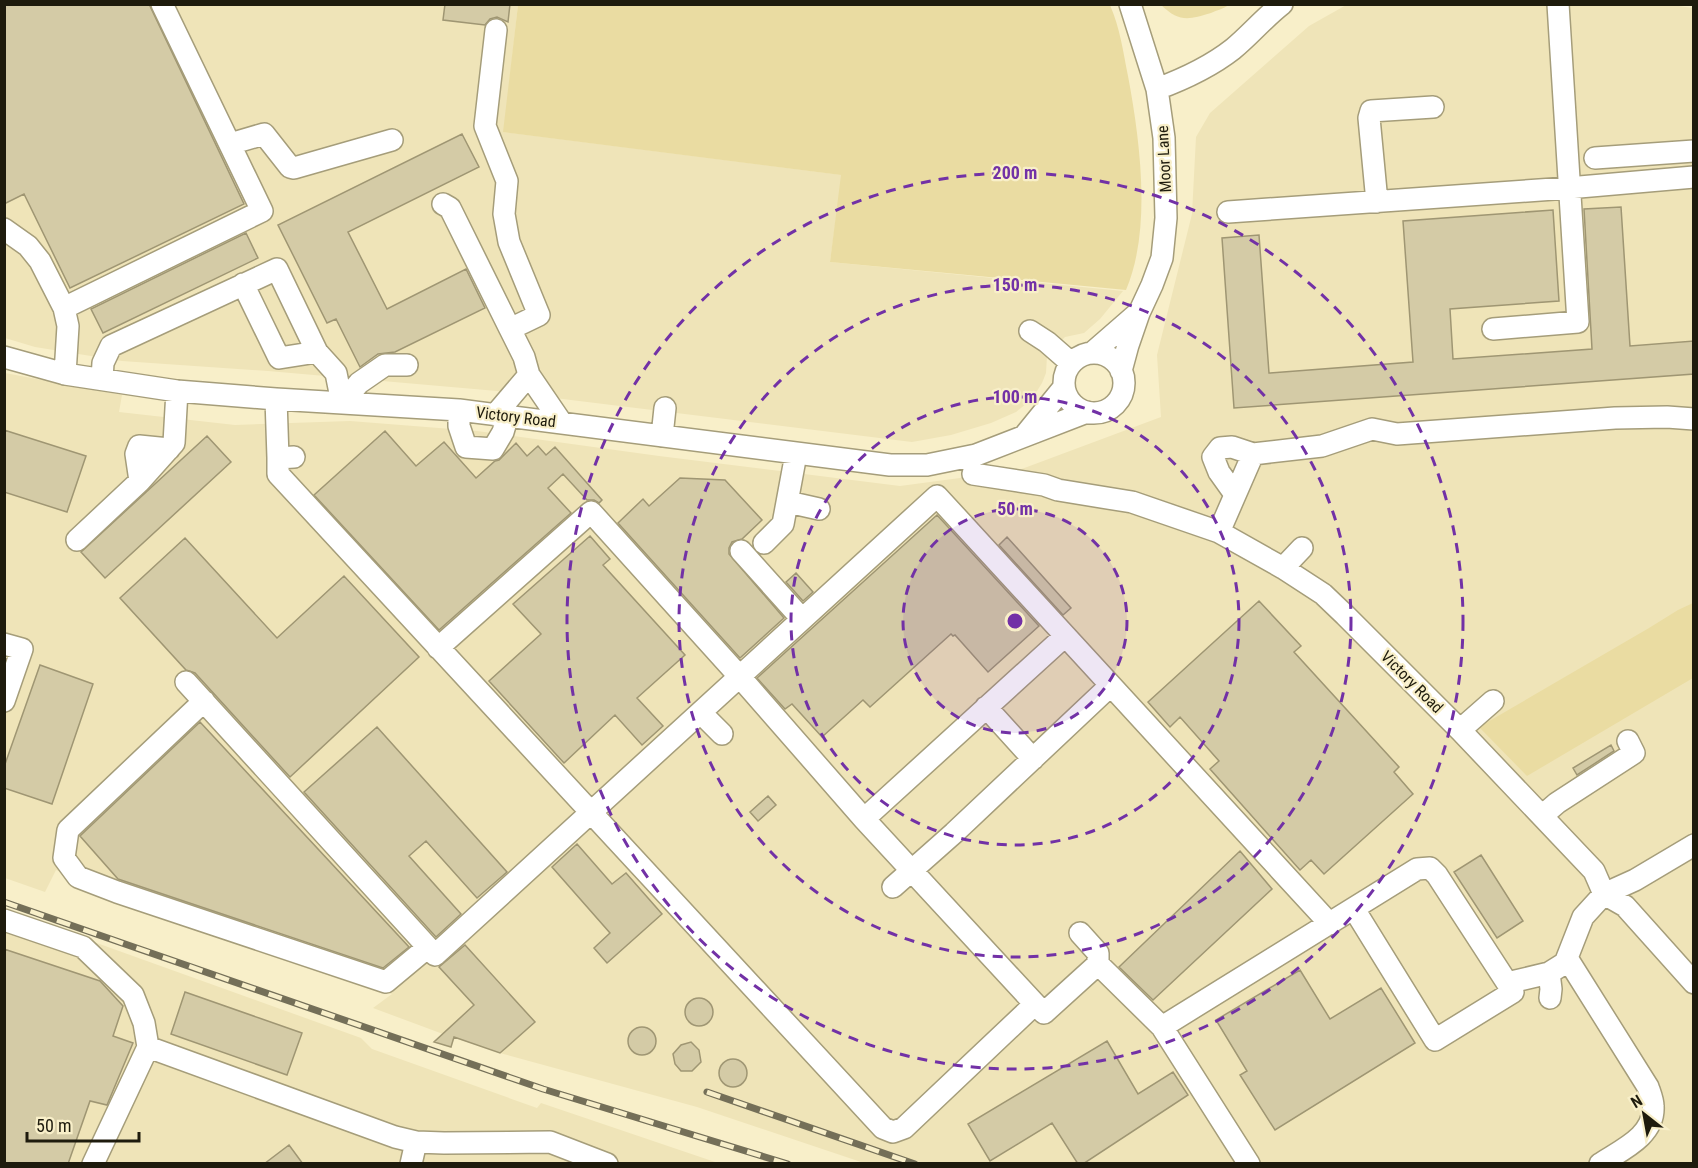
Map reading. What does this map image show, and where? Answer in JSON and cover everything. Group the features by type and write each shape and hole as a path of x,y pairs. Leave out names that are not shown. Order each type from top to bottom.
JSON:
{"street":[{"path":"64,308 262,211 162,4"},
{"name":"Moor Lane","path":"1121,371 1139,313 1162,258 1166,218 1164,138 1157,89 1130,4"},
{"path":"1157,89 1182,80 1214,62 1282,4"},
{"path":"1493,329 1578,322 1558,4"},
{"path":"496,30 485,126 507,181 504,214 509,242 539,315 510,329"},
{"path":"1377,202 1369,118 1371,111 1433,107"},
{"path":"230,144 264,134 294,168 392,140"},
{"path":"1595,158 1694,151"},
{"path":"1228,213 1694,177"},
{"path":"443,204 450,208 524,357 529,375 561,422"},
{"path":"4,229 28,246 40,261 64,308 68,326 65,374"},
{"path":"102,379 103,363 111,346 277,269 317,352 336,373 342,403"},
{"path":"243,284 279,358 317,352"},
{"name":"Moor Lane","path":"1092,353 1139,313"},
{"path":"1030,331 1071,363"},
{"path":"1092,353 1110,357 1121,371 1124,387 1117,402 1103,411 1087,412 1072,403 1064,387 1065,375 1071,363 1092,353"},
{"name":"Victory Road","path":"4,357 65,374 177,391 459,410 890,465 927,465 976,455 1087,412"},
{"path":"342,403 359,383 385,365 407,364"},
{"path":"459,410 459,426 466,447 493,449 503,432 501,415 529,375"},
{"name":"Victory Road","path":"1025,436 1064,387"},
{"path":"77,540 140,481 174,443 177,391"},
{"path":"276,399 286,457 278,474 884,1128 893,1132 904,1128 1035,1004"},
{"path":"662,436 665,408"},
{"path":"1234,493 1219,472 1213,456 1220,448 1232,447 1252,454 1322,446 1372,429 1397,434 1615,418 1667,417 1694,420"},
{"path":"764,543 783,524 796,454"},
{"path":"1219,532 1252,454"},
{"name":"Victory Road","path":"973,474 1044,485 1067,497 1132,502 1219,532 1283,568 1323,594 1460,730 1594,871 1604,894"},
{"path":"186,682 435,955 937,496 1330,924"},
{"path":"788,502 819,509"},
{"path":"438,648 591,512 864,819 1044,1013 1098,964"},
{"path":"1283,568 1302,548"},
{"path":"741,551 802,620"},
{"path":"864,819 1065,636"},
{"path":"4,644 22,650 4,701"},
{"path":"892,887 1110,686"},
{"path":"1460,730 1493,700"},
{"path":"204,701 68,830 64,858 78,877 386,982 428,947"},
{"path":"986,707 1033,759"},
{"path":"701,712 722,734"},
{"path":"1542,816 1557,803 1634,753 1628,741"},
{"path":"1507,983 1549,973 1565,963 1583,917 1604,894 1635,880 1694,846"},
{"path":"1162,1027 1417,869 1430,868 1513,992 1435,1040 1354,909"},
{"path":"1604,894 1625,906 1694,982"},
{"path":"4,920 83,947 133,994 144,1023 148,1047 93,1164"},
{"path":"1080,933 1098,952 1098,964 1162,1027 1249,1164"},
{"path":"1567,958 1648,1087 1653,1107 1650,1123 1639,1138 1618,1157 1600,1164"},
{"path":"1549,973 1550,998"},
{"path":"148,1047 395,1137 416,1142 483,1144 550,1142 607,1164"},
{"path":"411,1164 416,1142"}],"shaded area":[{"path":"1348,4 1664,4 1693,8 1693,1163 864,1163 697,1107 500,1053 443,1034 373,1008 392,994 56,870 45,892 5,878 5,373 122,395 119,412 235,425 350,421 477,431 900,486 1019,470 1161,417 1157,355 1192,214 1196,137 1210,113 1309,26"},
{"path":"4,5 518,5 504,132 842,175 830,262 1123,291 1100,319 1084,333 1065,337 1047,356 1046,373 1042,383 1032,399 1016,412 991,423 951,435 912,442 497,391 122,361 35,347 5,338"},
{"path":"518,5 1110,5 1121,40 1132,101 1141,184 1139,240 1126,290 830,262 841,175 503,132"},
{"path":"1161,5 1229,5 1211,13 1184,18 1167,11"},
{"path":"1693,603 1693,678 1527,776 1479,727 1678,610"},
{"path":"5,910 361,1038 372,1049 537,1108 541,1103 718,1163 5,1164"}],"building":[{"path":"4,4 149,4 244,204 70,288 24,194 4,204"},
{"path":"445,4 510,4 508,22 497,17 490,19 485,25 443,20"},
{"path":"462,134 479,167 348,232 387,309 466,269 485,308 395,352 378,354 360,367 336,319 327,323 278,225"},
{"path":"1621,207 1630,346 1694,341 1694,374 1234,408 1222,238 1259,235 1269,373 1413,362 1403,221 1553,210 1559,301 1450,309 1453,359 1592,349 1584,209"},
{"path":"246,233 258,258 103,333 91,309"},
{"path":"4,430 86,456 67,512 4,492"},
{"path":"385,431 416,466 444,442 476,478 516,443 527,456 538,446 546,455 555,447 602,500 599,503 587,500 563,474 548,488 571,513 439,630 314,495"},
{"path":"207,436 231,462 105,578 81,552"},
{"path":"680,478 725,480 762,520 742,539 732,542 729,554 784,618 740,658 618,523 643,499 649,506"},
{"path":"937,515 1039,626 988,672 955,635 951,634 870,707 863,700 822,737 792,704 785,709 757,678"},
{"path":"590,536 610,559 603,565 685,655 637,698 663,726 642,745 615,715 564,763 489,681 541,634 513,604"},
{"path":"1007,537 1071,608 1063,615 999,545"},
{"path":"185,538 277,638 344,576 419,657 290,777 195,673 186,670 120,598"},
{"path":"796,573 813,592 803,601 786,582"},
{"path":"1259,601 1301,646 1294,652 1399,767 1394,772 1413,794 1324,874 1311,860 1300,870 1210,769 1219,761 1180,717 1170,727 1148,702"},
{"path":"40,665 93,684 52,804 4,788 4,767"},
{"path":"200,722 409,947 383,968 118,879 80,836"},
{"path":"377,727 507,872 477,898 426,841 409,856 461,914 436,937 304,792"},
{"path":"1611,745 1614,751 1577,775 1573,768"},
{"path":"768,796 776,805 758,821 750,812"},
{"path":"577,844 612,884 626,873 662,914 607,963 594,948 610,933 552,867"},
{"path":"1240,851 1272,889 1153,1000 1119,967"},
{"path":"1481,855 1523,921 1497,938 1454,872"},
{"path":"465,945 535,1022 500,1053 454,1037 451,1047 434,1042 474,1005 439,967"},
{"path":"4,949 100,981 123,1006 113,1036 133,1043 107,1105 90,1101 68,1164 4,1164"},
{"path":"1300,970 1330,1019 1381,988 1415,1043 1275,1130 1240,1075 1247,1071 1216,1020"},
{"path":"185,992 302,1033 287,1075 171,1034"},
{"path":"699,998 709,1002 713,1012 709,1022 699,1026 689,1022 685,1012 689,1002"},
{"path":"642,1027 652,1031 656,1041 652,1051 642,1055 632,1051 628,1041 632,1031"},
{"path":"1107,1041 1138,1094 1173,1072 1188,1095 1083,1164 1078,1164 1052,1123 990,1161 968,1124"},
{"path":"691,1042 699,1050 701,1062 692,1071 681,1071 675,1064 673,1054 681,1045"},
{"path":"733,1059 743,1063 747,1073 743,1083 733,1087 723,1083 719,1073 723,1063"},
{"path":"289,1145 303,1164 264,1164"}],"railway":[{"path":"4,902 543,1089 788,1164"},
{"path":"707,1092 915,1164"}]}
